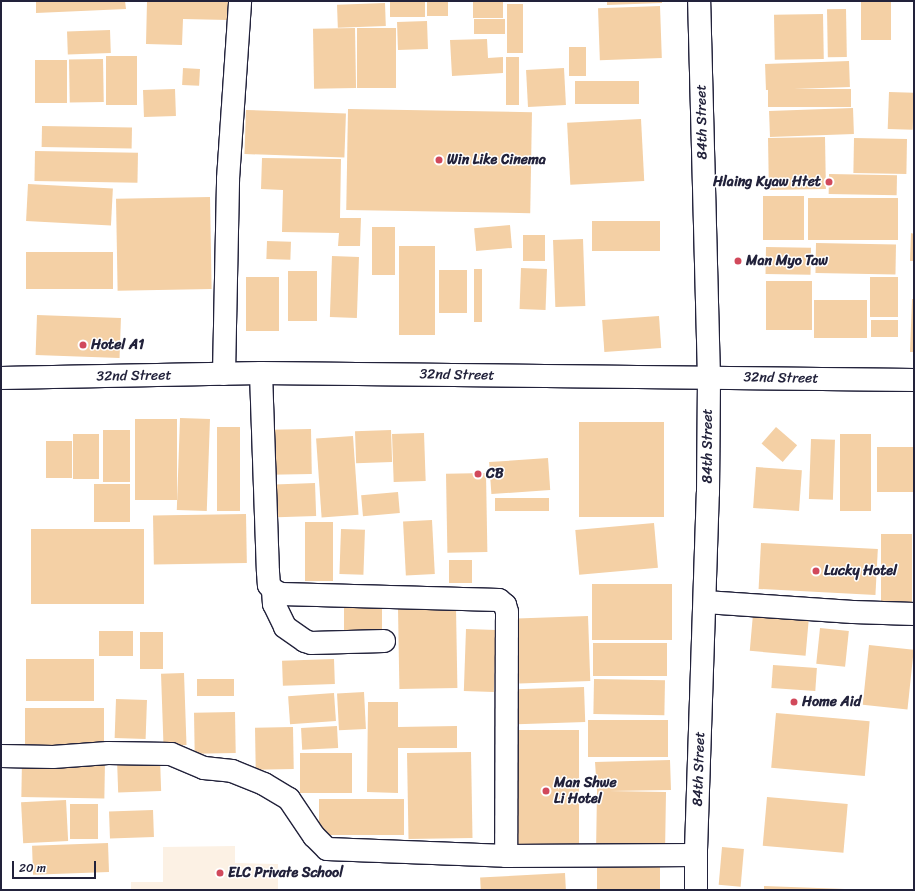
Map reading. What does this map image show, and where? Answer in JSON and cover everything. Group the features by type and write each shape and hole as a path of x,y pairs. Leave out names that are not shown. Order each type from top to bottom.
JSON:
{"street":[{"path":"224,374 228,180 240,1"},
{"name":"84th Street","path":"696,890 705,602 709,378 699,1"},
{"path":"261,373 268,572 269,585 273,590 281,594 499,600 505,605 507,612 506,856"},
{"name":"32nd Street","path":"1,378 261,373 914,380"},
{"path":"273,590 274,604 286,627 305,641 311,643 384,641"},
{"path":"705,602 853,612 914,614"},
{"path":"1,756 53,756 108,753 171,754 204,768 238,774 264,784 289,799 314,836 327,849 506,856 696,855"}],"shaded area":[{"name":"ELC Private School","path":"235,846 235,863 278,864 278,890 131,890 131,882 163,882 163,847"}],"building":[{"path":"36,1 125,1 126,9 36,13"},
{"path":"147,1 228,1 228,20 183,19 182,45 146,44"},
{"path":"390,1 425,1 425,17 390,17"},
{"path":"427,1 448,1 448,16 427,16"},
{"path":"473,1 503,1 503,18 473,18"},
{"path":"607,1 662,1 662,3 607,5"},
{"path":"861,1 891,1 891,40 861,40"},
{"path":"385,3 386,26 338,28 337,5"},
{"path":"507,4 523,4 523,53 507,53"},
{"path":"660,6 662,58 600,60 598,8"},
{"path":"827,9 846,9 847,57 828,57"},
{"path":"823,14 824,59 775,60 774,15"},
{"path":"474,19 505,19 505,34 474,34"},
{"path":"427,21 428,49 398,50 397,22"},
{"path":"355,28 356,88 314,89 313,29"},
{"path":"357,28 396,28 396,88 357,88"},
{"path":"110,30 111,53 68,54 67,32"},
{"path":"487,39 488,58 503,57 503,73 452,76 450,40"},
{"path":"569,47 586,47 586,76 569,76"},
{"path":"106,56 137,56 137,105 106,105"},
{"path":"506,57 519,57 519,105 506,105"},
{"path":"103,59 104,102 70,103 69,60"},
{"path":"35,60 67,60 67,103 35,103"},
{"path":"849,61 850,87 766,90 765,64"},
{"path":"183,68 200,69 199,86 182,85"},
{"path":"564,68 566,105 528,107 526,70"},
{"path":"575,81 639,81 639,104 575,104"},
{"path":"175,89 176,116 144,117 143,90"},
{"path":"768,89 851,89 851,107 768,107"},
{"path":"889,92 914,93 913,130 888,129"},
{"path":"853,108 854,134 770,137 769,111"},
{"name":"Win Like Cinema","path":"348,109 532,112 530,213 346,210"},
{"path":"246,110 346,113 344,157 244,154"},
{"path":"641,119 644,181 570,185 567,123"},
{"path":"42,126 132,128 132,149 42,147"},
{"path":"825,137 826,189 769,190 768,138"},
{"path":"854,138 907,139 906,174 853,173"},
{"path":"35,151 138,153 137,183 34,181"},
{"path":"262,158 341,159 340,218 361,218 360,246 338,246 339,233 282,232 283,190 261,189"},
{"path":"829,174 897,175 897,195 829,194"},
{"path":"28,184 113,188 111,225 26,221"},
{"path":"763,196 804,196 804,240 763,240"},
{"path":"210,197 212,289 118,291 116,199"},
{"path":"808,198 898,198 898,240 808,240"},
{"path":"592,221 660,221 660,251 592,251"},
{"path":"510,225 512,248 476,251 474,228"},
{"path":"372,227 395,227 395,275 372,275"},
{"path":"911,233 914,234 914,261 910,261"},
{"path":"523,235 545,235 545,261 523,261"},
{"path":"583,239 585,306 555,307 553,240"},
{"path":"267,241 291,242 290,260 266,259"},
{"path":"816,243 896,244 895,274 815,273"},
{"path":"399,246 435,246 435,335 399,335"},
{"path":"766,247 811,248 811,275 766,274"},
{"path":"26,252 113,252 113,289 26,289"},
{"path":"332,256 359,257 357,318 330,317"},
{"path":"521,268 547,269 546,310 520,309"},
{"path":"474,269 482,269 482,322 474,322"},
{"path":"439,270 467,270 467,313 439,313"},
{"path":"288,271 317,271 317,321 288,321"},
{"path":"246,277 279,277 279,331 246,331"},
{"path":"870,277 898,277 898,317 870,317"},
{"path":"766,281 812,281 812,330 766,330"},
{"path":"912,299 914,299 914,352 910,352"},
{"path":"814,300 867,300 867,338 814,338"},
{"path":"37,315 121,318 120,358 36,355"},
{"path":"659,316 661,348 604,352 602,320"},
{"path":"871,320 898,320 898,337 871,337"},
{"path":"180,418 210,419 207,511 177,510"},
{"path":"135,419 177,419 177,500 135,500"},
{"path":"579,422 664,422 664,517 579,517"},
{"path":"217,427 240,427 240,511 217,511"},
{"path":"776,427 797,445 783,462 762,444"},
{"path":"311,429 312,474 270,475 269,430"},
{"path":"103,430 130,430 130,482 103,482"},
{"path":"391,430 392,462 356,463 355,431"},
{"path":"424,433 426,481 394,482 392,434"},
{"path":"73,434 99,434 99,479 73,479"},
{"path":"840,434 871,434 871,511 840,511"},
{"path":"353,436 359,515 322,517 316,439"},
{"path":"811,439 835,440 833,500 809,499"},
{"path":"46,441 72,441 72,478 46,478"},
{"path":"877,447 914,447 914,492 877,492"},
{"path":"548,458 550,490 491,494 489,462"},
{"path":"756,467 802,470 799,511 753,508"},
{"path":"486,473 487,552 447,553 446,474"},
{"path":"315,483 316,516 269,518 268,485"},
{"path":"94,484 130,484 130,522 94,522"},
{"path":"398,492 400,513 363,516 361,495"},
{"path":"495,498 549,498 549,511 495,511"},
{"path":"246,514 247,563 154,565 153,516"},
{"path":"432,520 435,574 406,575 403,522"},
{"path":"305,522 333,522 333,581 305,581"},
{"path":"654,523 658,568 579,575 575,530"},
{"path":"31,529 144,529 144,604 31,604"},
{"path":"341,529 365,530 363,575 339,574"},
{"path":"881,534 912,534 912,612 881,612"},
{"path":"761,543 878,549 875,595 759,589"},
{"path":"449,560 472,560 472,583 449,583"},
{"path":"592,584 672,584 672,640 592,640"},
{"path":"344,607 382,607 382,634 344,634"},
{"path":"456,608 457,688 399,689 398,609"},
{"path":"753,614 809,619 806,656 750,651"},
{"path":"588,616 590,681 519,683 517,618"},
{"path":"820,628 849,631 845,667 816,664"},
{"path":"466,629 496,630 494,692 464,691"},
{"path":"99,631 133,631 133,656 99,656"},
{"path":"140,632 163,632 163,669 140,669"},
{"path":"593,643 667,643 667,676 593,676"},
{"path":"869,645 914,650 907,709 863,705"},
{"path":"26,659 94,659 94,701 26,701"},
{"path":"334,659 335,684 283,686 282,661"},
{"path":"773,665 817,668 815,691 771,688"},
{"path":"184,673 187,745 164,746 161,674"},
{"path":"197,679 234,679 234,696 197,696"},
{"path":"594,679 665,680 664,715 593,714"},
{"path":"584,687 585,722 517,724 516,689"},
{"path":"364,692 366,729 339,730 337,693"},
{"path":"334,693 336,721 290,724 288,696"},
{"path":"116,699 147,700 146,739 115,738"},
{"path":"368,702 398,702 398,727 457,726 457,748 398,748 398,793 367,792"},
{"path":"25,708 104,708 104,745 25,745"},
{"path":"235,712 236,753 195,754 194,713"},
{"path":"776,713 870,721 865,776 771,768"},
{"path":"588,720 668,720 668,757 588,757"},
{"path":"337,726 338,748 302,750 301,728"},
{"path":"293,727 294,769 256,770 255,728"},
{"name":"Man Shwe Li Hotel","path":"513,730 579,730 579,852 513,852"},
{"path":"471,752 473,838 409,839 407,753"},
{"path":"300,753 352,753 352,793 300,793"},
{"path":"160,758 161,791 118,792 117,760"},
{"path":"22,760 105,761 104,798 21,797"},
{"path":"670,760 671,790 609,791 666,792 665,854 596,853 597,791 595,762"},
{"path":"767,797 848,804 843,853 763,846"},
{"path":"319,799 404,799 404,835 319,835"},
{"path":"66,800 68,841 23,843 21,802"},
{"path":"70,804 98,804 98,839 70,839"},
{"path":"153,810 154,837 110,839 109,812"},
{"path":"108,843 109,872 33,875 32,846"},
{"path":"722,847 744,849 741,887 719,885"},
{"path":"597,859 660,859 660,889 597,889"},
{"path":"565,873 566,890 481,890 480,877"},
{"path":"764,886 845,889 845,890 764,890"}],"place":[{"name":"Win Like Cinema","path":"439,160"},
{"name":"Hlaing Kyaw Htet","path":"829,182"},
{"name":"Man Myo Taw","path":"738,261"},
{"name":"Hotel A1","path":"83,345"},
{"name":"CB","path":"478,474"},
{"name":"Lucky Hotel","path":"816,571"},
{"name":"Home Aid","path":"794,702"},
{"name":"Man Shwe Li Hotel","path":"546,791"},
{"name":"ELC Private School","path":"220,873"}]}
